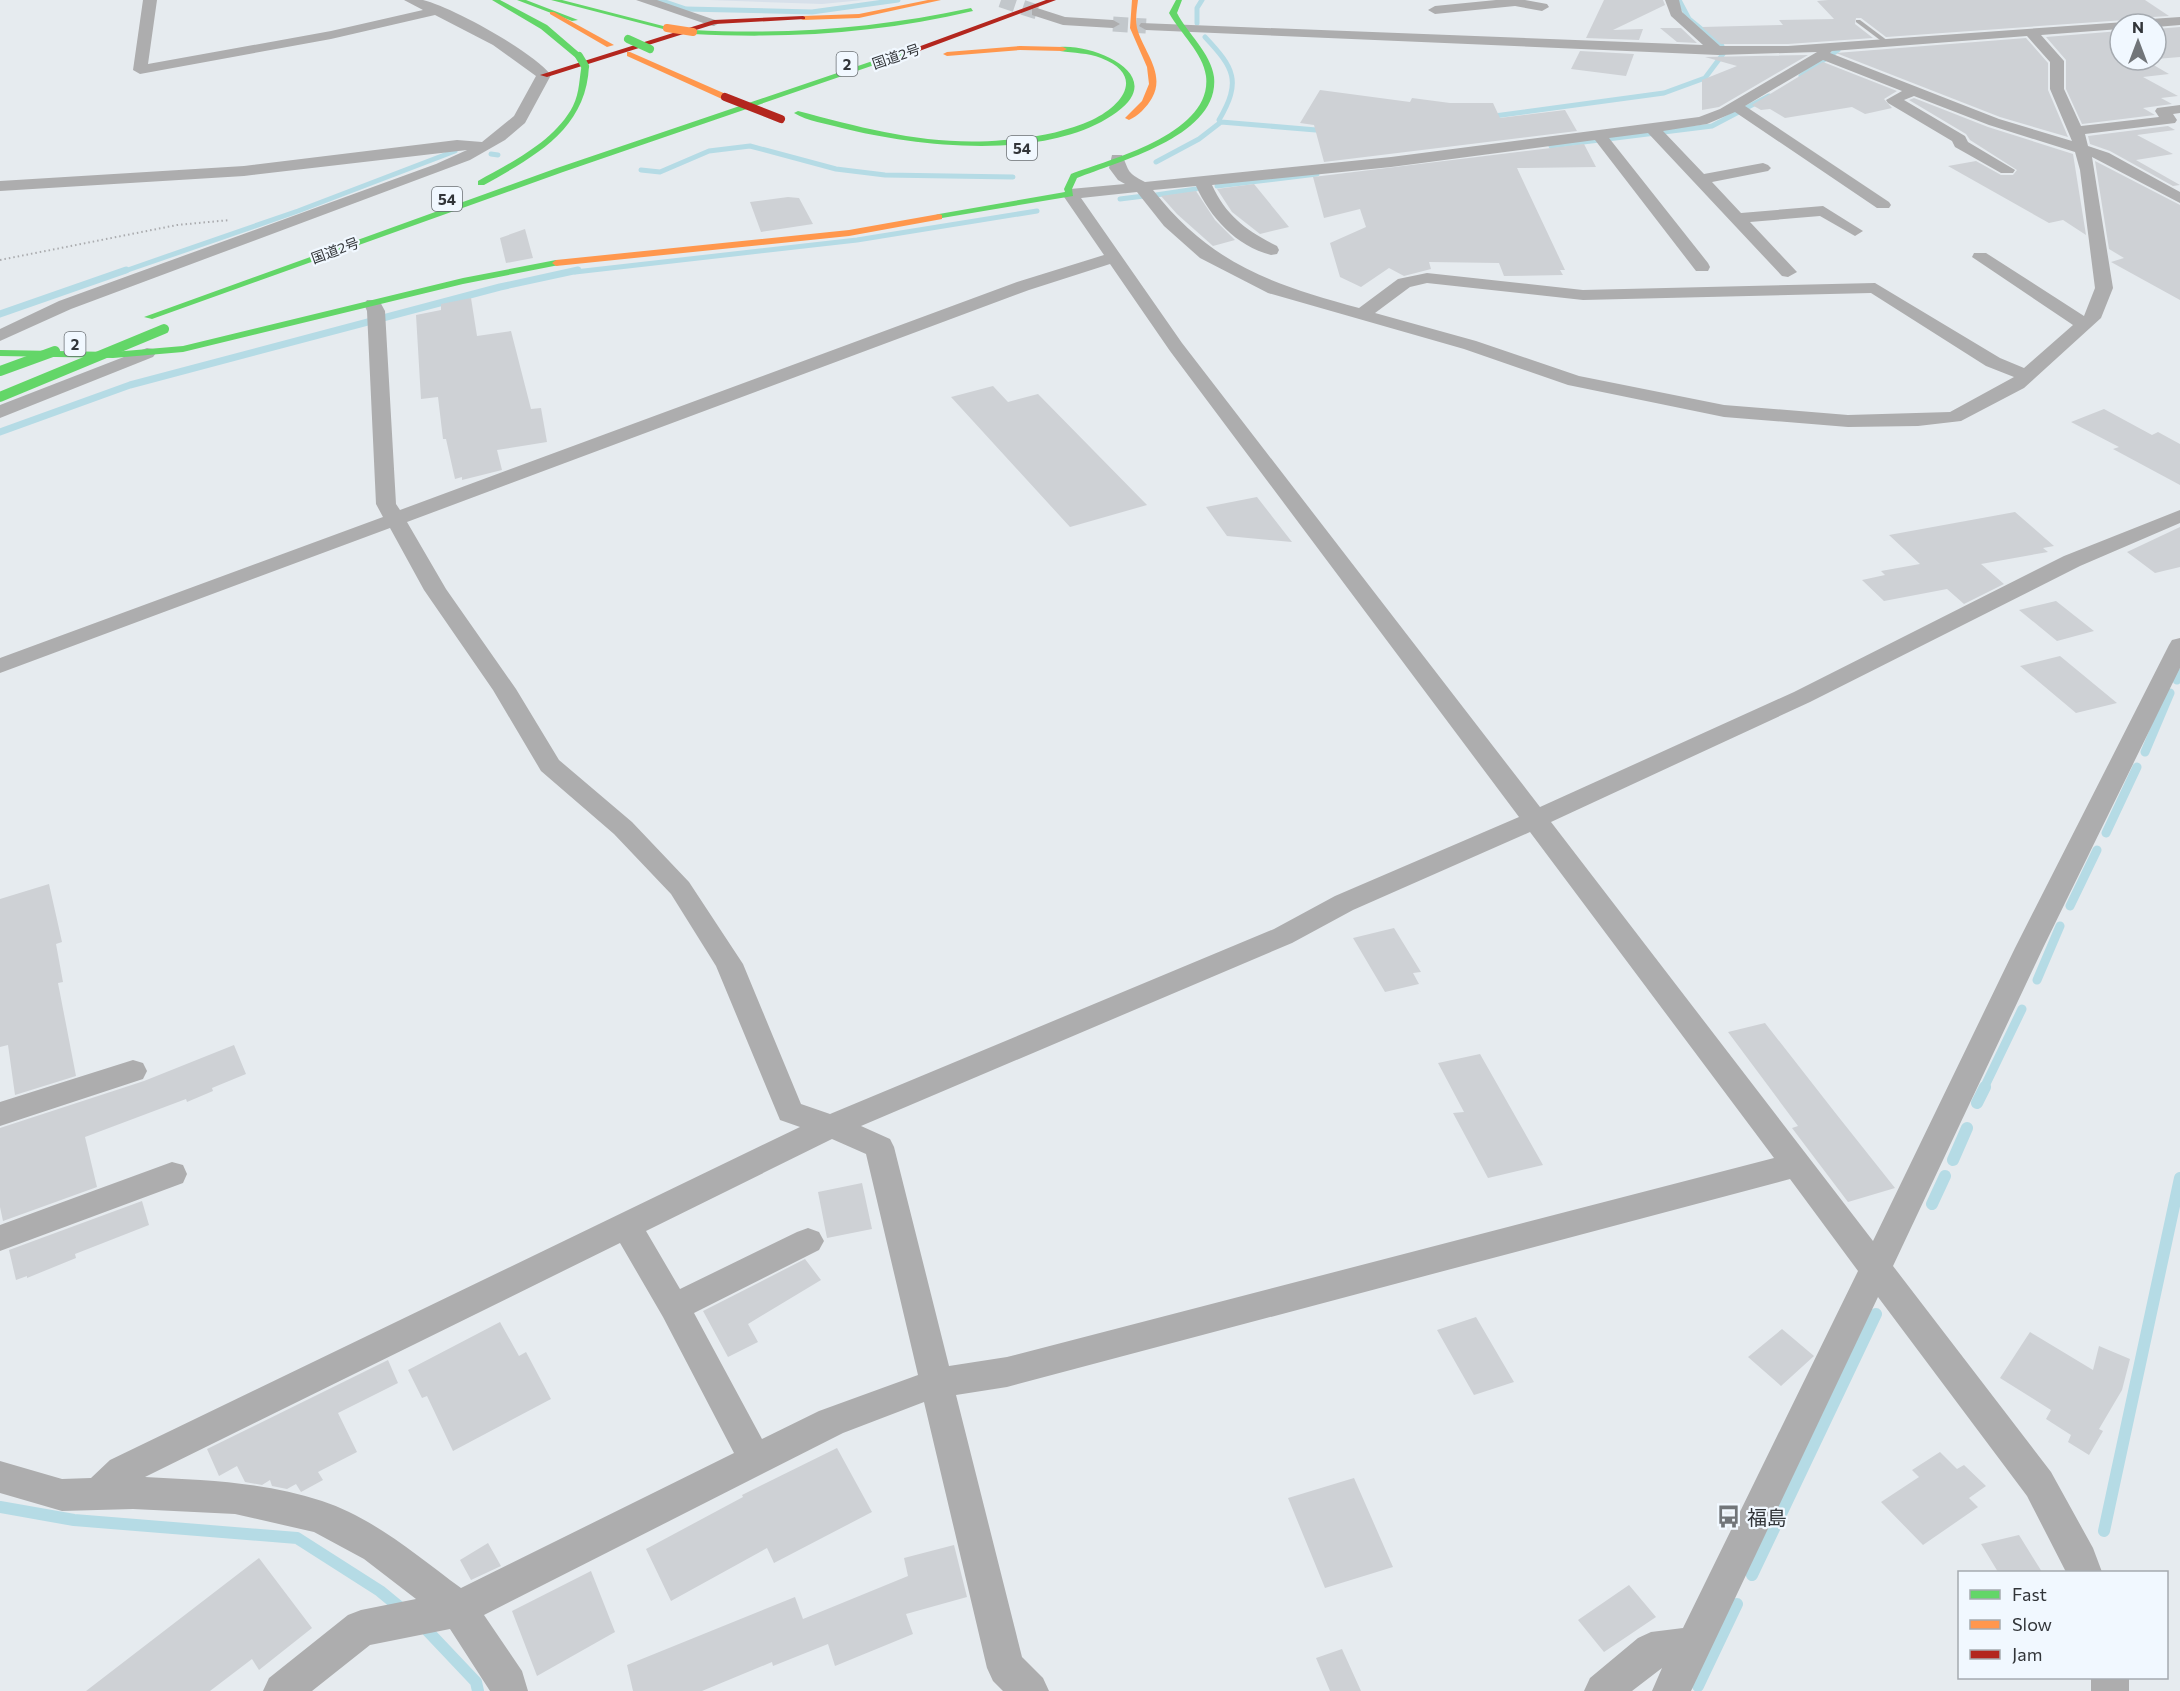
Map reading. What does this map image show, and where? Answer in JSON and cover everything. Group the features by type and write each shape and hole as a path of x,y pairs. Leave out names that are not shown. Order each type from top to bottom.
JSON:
{"main road":[{"name":"54","path":"259,278 437,203 505,169 541,144 576,107 586,84 582,61 544,27 495,0"},
{"name":"54","path":"519,0 549,5 610,45 725,97 781,119 852,139 928,150 1012,149 1088,136 1123,122 1140,109 1150,96 1153,87 1153,69 1131,21 1135,0"},
{"path":"544,75 714,22 859,16 886,13 938,0"},
{"path":"549,5 693,32 774,36 867,31 922,22 983,5 1023,0"},
{"name":"国道2号","path":"144,319 670,131 1023,0"},
{"name":"国道2号","path":"670,131 786,94 1053,0"},
{"path":"0,353 76,356 147,353 375,315 463,281 576,259 849,233 1070,194 1068,189 1074,176 1173,134 1193,119 1205,105 1210,88 1208,72 1177,27 1173,13 1179,0"},
{"path":"549,5 798,113 846,128 892,137 944,142 997,142 1053,134 1096,121 1122,104 1129,95 1131,86 1125,71 1096,55 1053,47 1012,46 938,55 830,86 786,94"},
{"path":"208,311 476,208 560,170"},
{"path":"0,397 170,327"},
{"name":"2","path":"0,371 85,340"}],"street":[{"path":"150,0 140,70 331,35 438,10"},
{"path":"0,336 65,305 399,184 484,147 520,119 544,75 520,56 438,10 411,0"},
{"path":"643,0 714,22"},
{"path":"1672,0 1676,13 1721,51"},
{"path":"1432,5 1515,2 1542,7"},
{"path":"1432,5 1454,39"},
{"path":"1037,12 1063,21 1113,24"},
{"path":"1146,26 1827,54 1886,42 2108,26"},
{"path":"1118,158 1117,168 1124,177 1142,186 1185,238 1235,271 1274,289 1470,345 1575,381 1724,411 1860,421 1954,417 2017,384 2027,376 2092,318 2104,288 2083,151 2057,89 2060,78 2057,61 2030,31"},
{"path":"1827,54 1994,122 2104,156 2180,198"},
{"path":"1827,54 1739,109 1702,121 1655,131 1391,162 1070,194 1176,347 1875,1271 2039,1484 2084,1571"},
{"path":"1914,91 1893,100 1960,139 1960,144 2007,170"},
{"path":"1739,109 1883,205"},
{"path":"2076,131 2177,118"},
{"path":"1655,131 1788,272"},
{"path":"1602,138 1702,267"},
{"path":"0,186 244,171 457,145 484,147"},
{"path":"1699,180 1763,168"},
{"path":"1202,181 1226,223 1235,232 1271,250"},
{"path":"1739,218 1823,211 1856,231"},
{"path":"0,666 1023,286 1113,256"},
{"path":"1980,257 2085,325"},
{"path":"1361,315 1404,283 1427,278 1583,295 1875,288 1993,362 2027,376"},
{"path":"375,315 386,504 435,590 504,688 550,765 622,828 680,888 729,964 790,1112 831,1126 879,1147 1006,1668 1030,1691"},
{"path":"0,412 147,353"},
{"path":"98,1495 122,1471 831,1126 1283,936 1344,903 1534,820 1802,697 2072,561 2180,516"},
{"path":"1671,1691 1727,1580 2029,948 2180,645"},
{"path":"0,1114 133,1071"},
{"path":"282,1691 360,1628 448,1611 831,1422 936,1383 1007,1372 1796,1165"},
{"path":"0,1238 172,1174"},
{"path":"627,1227 674,1307 755,1460"},
{"path":"674,1307 808,1241"},
{"path":"0,1477 62,1495 133,1493 235,1498 320,1517 377,1547 448,1611 509,1684 509,1691"},
{"path":"1603,1691 1651,1651 1693,1645"}],"lane":[{"path":"1858,21 1886,42"}],"path":[{"path":"0,260 177,225 235,219"}],"shaded area":[{"path":"709,0 863,0 822,4"}],"building":[{"path":"1604,0 1663,0 1665,5 1613,30 1643,29 1639,40 1586,38"},
{"path":"2145,0 2163,12 2108,12 2108,21 1886,37 1861,18 1856,18 1855,24 1873,38 1788,44 1721,44 1702,27 1783,25 1779,20 1834,19 1817,1"},
{"path":"2180,27 2180,57 2168,58 2168,28"},
{"path":"1660,28 1681,28 1697,43 1677,42"},
{"path":"2108,32 2108,72 2166,72 2169,74 2143,77 2178,96 2161,98 2172,104 2143,108 2155,115 2082,124 2066,89 2066,60 2046,37"},
{"path":"2026,38 2048,63 2048,90 2068,137 2000,117 1836,53"},
{"path":"1580,51 1634,54 1626,76 1571,69"},
{"path":"1808,55 1719,107 1702,110 1702,80 1737,66 1705,57"},
{"path":"1823,62 1897,91 1884,99 1892,108 1865,114 1852,107 1785,118 1770,109 1761,110 1752,105"},
{"path":"1320,90 1410,102 1412,98 1450,103 1493,103 1500,118 1565,110 1577,131 1324,162 1314,125 1300,123"},
{"path":"1914,98 1988,127 2073,154 2086,235 2063,220 2049,223 1948,166 1976,161 2001,175 2013,175 2017,170 1970,140 1966,134 1909,100"},
{"path":"2168,126 2175,130 2137,135 2173,154 2136,160 2180,185 2173,186 2110,151 2090,144 2088,136"},
{"path":"1584,144 1596,167 1517,168 1565,270 1560,270 1563,275 1504,276 1499,263 1429,262 1431,269 1404,276 1389,268 1361,287 1340,277 1330,243 1366,227 1360,209 1324,218 1313,177"},
{"path":"2095,161 2180,205 2180,300 2111,262 2124,258 2109,249"},
{"path":"1254,184 1289,227 1260,234 1232,212 1217,189"},
{"path":"1196,191 1215,220 1235,240 1213,246 1177,214 1161,196"},
{"path":"788,197 799,198 813,224 761,232 750,202"},
{"path":"525,229 533,258 506,263 500,238"},
{"path":"471,298 477,336 511,331 531,409 541,408 547,442 497,450 502,470 462,480 462,477 455,479 446,439 443,439 438,397 421,399 416,315 441,310 441,304"},
{"path":"993,386 1008,402 1038,394 1147,505 1070,527 951,397"},
{"path":"2104,409 2152,435 2158,432 2180,444 2180,485 2113,449 2119,447 2071,422"},
{"path":"1257,497 1292,542 1227,536 1206,507"},
{"path":"2015,512 2054,546 2043,548 2048,552 1981,564 2004,584 1964,604 1947,589 1884,601 1862,580 1885,575 1881,571 1920,564 1889,535"},
{"path":"2180,527 2180,567 2155,573 2127,552"},
{"path":"2056,601 2094,631 2057,641 2019,610"},
{"path":"2060,656 2117,703 2076,713 2020,666"},
{"path":"49,884 62,942 56,944 63,982 58,983 76,1076 15,1095 8,1045 0,1047 0,899"},
{"path":"1394,928 1421,972 1413,973 1419,984 1385,992 1353,938"},
{"path":"1765,1023 1895,1188 1848,1202 1792,1128 1798,1126 1728,1032"},
{"path":"234,1045 246,1074 212,1088 213,1091 187,1102 186,1099 85,1137 97,1187 3,1221 0,1207 0,1128 144,1081"},
{"path":"1480,1054 1543,1165 1488,1178 1453,1113 1464,1112 1438,1063"},
{"path":"862,1183 872,1229 827,1238 818,1192"},
{"path":"142,1201 149,1225 75,1254 76,1258 27,1278 27,1276 16,1280 9,1250"},
{"path":"805,1259 821,1280 748,1324 758,1342 728,1357 703,1311"},
{"path":"1476,1317 1514,1382 1474,1395 1437,1330"},
{"path":"500,1322 519,1356 526,1352 551,1399 453,1451 427,1396 422,1398 408,1370"},
{"path":"1782,1329 1814,1356 1781,1386 1748,1357"},
{"path":"2030,1332 2093,1370 2099,1346 2130,1359 2122,1390 2099,1429 2103,1431 2089,1455 2068,1442 2071,1435 2046,1419 2051,1410 2000,1378"},
{"path":"388,1360 398,1383 338,1413 357,1452 318,1472 323,1480 301,1492 296,1484 287,1489 272,1486 270,1480 262,1485 245,1482 237,1466 219,1476 207,1449"},
{"path":"837,1448 872,1512 774,1563 767,1548 671,1601 646,1549 743,1497 742,1495"},
{"path":"1940,1452 1957,1469 1964,1465 1986,1486 1969,1498 1978,1507 1923,1545 1881,1502 1919,1477 1912,1470"},
{"path":"1354,1478 1393,1567 1325,1588 1288,1498"},
{"path":"2019,1535 2041,1571 1997,1571 1981,1544"},
{"path":"488,1543 501,1566 471,1580 460,1560"},
{"path":"954,1545 967,1597 906,1614 913,1634 835,1666 828,1644 773,1666 772,1662 702,1691 633,1691 627,1665 795,1597 803,1619 908,1576 904,1558"},
{"path":"259,1558 312,1628 259,1670 252,1659 210,1691 86,1691"},
{"path":"591,1571 615,1632 537,1676 512,1611"},
{"path":"1629,1585 1656,1617 1604,1652 1578,1620"},
{"path":"1342,1649 1361,1691 1330,1691 1316,1658"}],"waterway":[{"path":"659,0 686,9 812,12 898,0"},
{"path":"1197,23 1197,8 1202,0"},
{"path":"1487,117 1664,93 1705,78 1723,54 1722,46 1689,19 1679,0"},
{"path":"1205,37 1223,58 1232,76 1231,95 1219,120 1221,122"},
{"path":"1801,76 1838,50"},
{"path":"1551,146 1712,126 1769,96"},
{"path":"1156,162 1199,139 1221,122"},
{"path":"1221,122 1328,131"},
{"path":"641,170 660,172 709,151 750,146 836,169 885,175 1013,177"},
{"path":"122,272 298,211 455,151"},
{"path":"491,154 498,155"},
{"path":"1217,186 1317,174"},
{"path":"1156,195 1196,189"},
{"path":"1120,199 1144,196"},
{"path":"575,272 857,240 1037,211"},
{"path":"0,314 126,270"},
{"path":"0,432 130,385 500,287 578,270"},
{"path":"2177,680 2180,673"},
{"path":"2145,752 2170,693"},
{"path":"2106,833 2137,767"},
{"path":"2070,906 2097,850"},
{"path":"2037,980 2060,926"},
{"path":"1984,1088 2022,1009"},
{"path":"1977,1103 1985,1087"},
{"path":"1953,1160 1967,1128"},
{"path":"1932,1204 1945,1176"},
{"path":"2104,1531 2180,1178"},
{"path":"1752,1575 1876,1314"},
{"path":"0,1507 74,1520 297,1538 380,1591 403,1610"},
{"path":"1698,1686 1737,1604"},
{"path":"423,1626 476,1682 478,1691"}],"tunnel":[{"path":"1001,0 1037,12"},
{"path":"1113,24 1146,26"}],"traffic: fast":[{"path":"495,0 544,27 579,56"},
{"path":"520,0 574,20"},
{"path":"554,0 667,28"},
{"path":"939,217 1070,194 1068,189 1074,176 1160,142 1181,129 1198,114 1208,97 1210,77 1204,60 1173,13 1179,0"},
{"path":"693,32 764,35 833,32 902,24 971,10"},
{"path":"628,39 650,49"},
{"path":"798,113 855,129 944,143 1004,143 1054,135 1106,116 1122,104 1130,89 1125,71 1110,59 1092,53 1063,49"},
{"path":"149,317 560,170 911,51"},
{"path":"579,56 585,66"},
{"path":"481,183 534,151 566,122 577,105 584,87 585,66"},
{"path":"0,353 113,355 183,349 463,281 556,263"},
{"path":"0,397 164,329"},
{"path":"0,371 55,351"}],"traffic: slow":[{"path":"803,18 859,16 938,0"},
{"path":"1129,118 1146,102 1153,84 1153,75 1134,28 1135,0"},
{"path":"552,13 610,45"},
{"path":"667,28 693,32"},
{"path":"947,54 1020,48 1063,49"},
{"path":"630,54 725,97"},
{"path":"556,263 849,233 939,217"}],"traffic: jam":[{"path":"911,51 1053,0"},
{"path":"544,75 714,22 803,18"},
{"path":"725,97 781,119"}],"place":[{"name":"福島","path":"1729,1517"}]}
